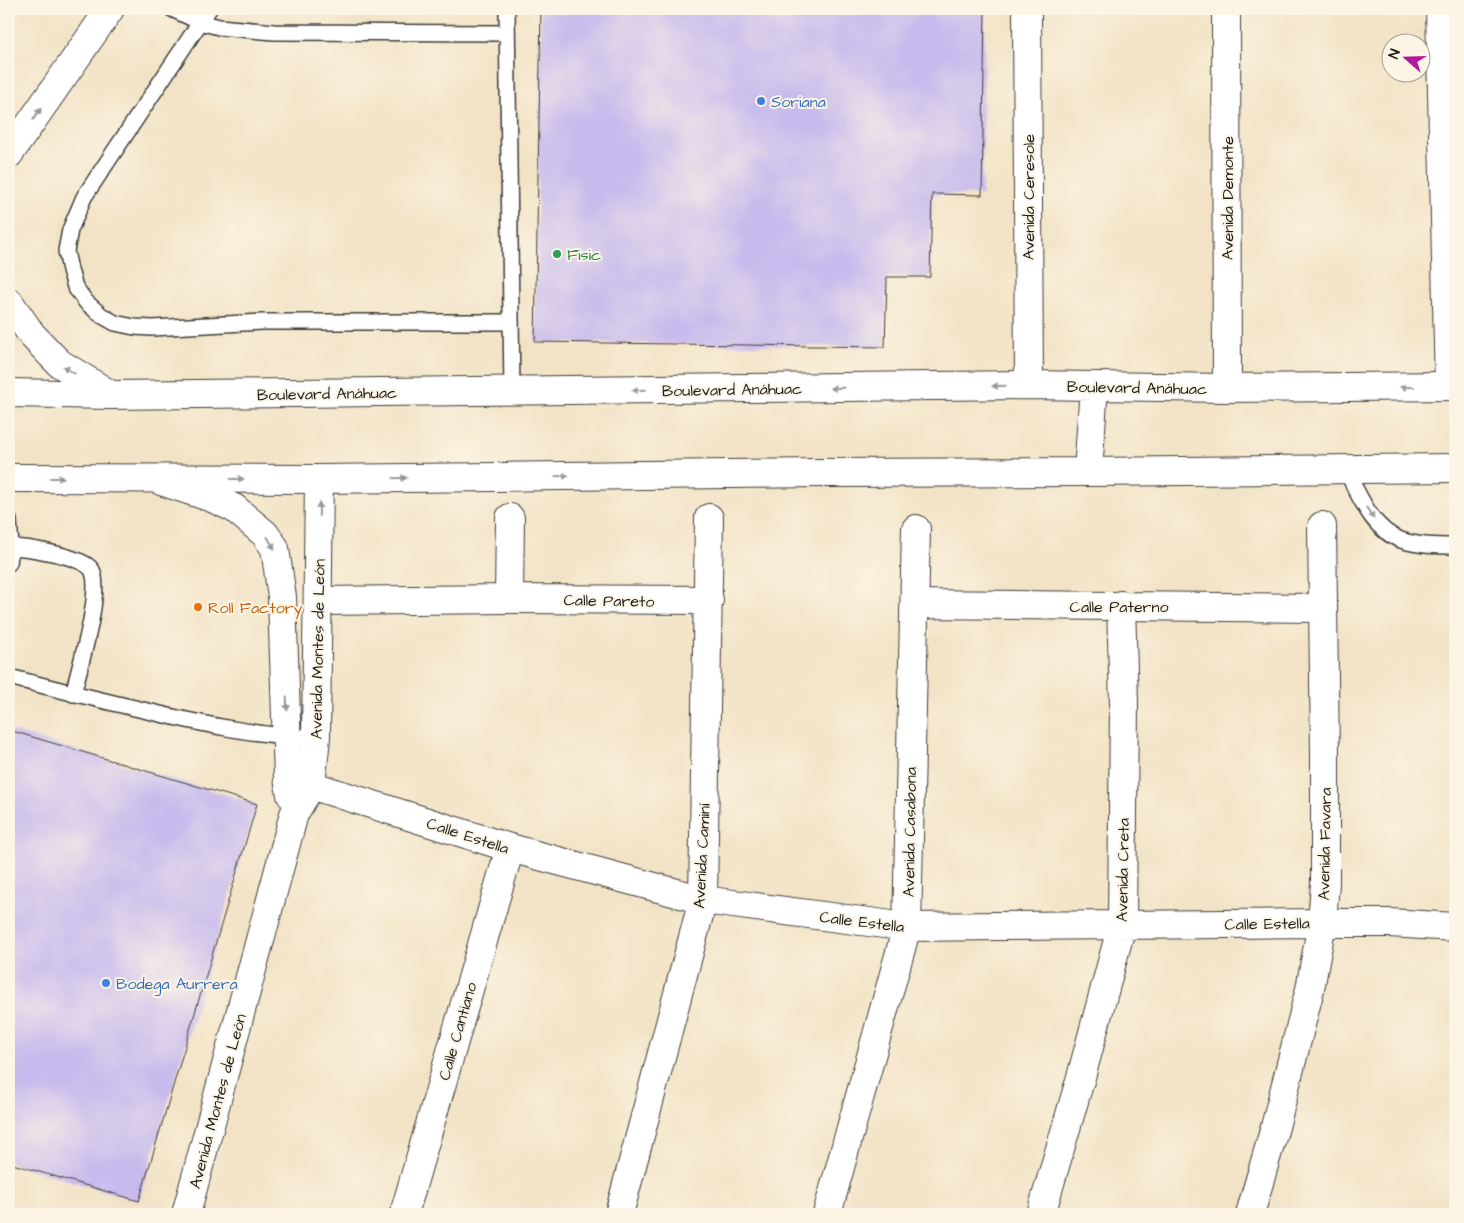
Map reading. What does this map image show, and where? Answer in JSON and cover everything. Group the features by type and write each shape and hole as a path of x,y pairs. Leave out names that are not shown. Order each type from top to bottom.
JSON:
{"street":[{"path":"9,154 110,9"},
{"name":"Avenida Ceresole","path":"1027,9 1029,386"},
{"name":"Avenida Demonte","path":"1226,9 1227,388"},
{"path":"1440,9 1452,386"},
{"path":"9,302 32,335 59,363 111,395"},
{"name":"Boulevard Anáhuac","path":"9,393 111,395 1029,386 1227,388 1452,386"},
{"path":"1088,472 1094,386"},
{"path":"9,478 319,479 820,472 1088,472 1455,468"},
{"name":"Avenida Montes de León","path":"155,479 203,495 234,508 265,534 275,548 282,596 288,737 299,782"},
{"name":"Avenida Montes de León","path":"186,1214 294,814 299,782 316,738 319,479"},
{"path":"509,599 510,518"},
{"name":"Avenida Caminí","path":"619,1214 703,900 708,518"},
{"name":"Avenida Favara","path":"1250,1214 1275,1128 1310,989 1322,922 1325,882 1322,526"},
{"name":"Avenida Casabona","path":"827,1214 907,927 916,529"},
{"name":"Calle Pareto","path":"318,600 708,600"},
{"name":"Calle Paterno","path":"915,604 1322,608"},
{"name":"Avenida Creta","path":"1041,1214 1081,1077 1122,925 1124,704 1121,605"},
{"name":"Calle Estella","path":"299,782 510,848 703,900 907,927 1322,922 1389,923 1455,927"},
{"name":"Calle Cantiano","path":"404,1214 510,848"}],"lane":[{"path":"172,9 200,22 219,27 274,32 507,33"},
{"path":"209,9 84,197 70,230 66,252 76,287 86,302 100,315 115,323 143,328 262,322 511,322"},
{"path":"507,9 512,391"},
{"path":"1346,470 1372,517 1384,531 1399,540 1419,544 1455,546"},
{"path":"9,520 9,563"},
{"path":"10,547 56,554 84,562 91,568 95,576 95,599 73,694"},
{"path":"9,677 73,694 240,731 288,737 316,738"}],"building":[{"name":"Soriana","path":"541,9 985,9 982,195 932,194 930,277 887,277 885,347 535,342"},
{"name":"Bodega Aurrera","path":"9,730 257,804 139,1201 9,1163"}],"place":[{"name":"Soriana","path":"761,101"},
{"name":"Fisic","path":"557,254"},
{"name":"Roll Factory","path":"198,607"},
{"name":"Bodega Aurrera","path":"106,983"}]}
